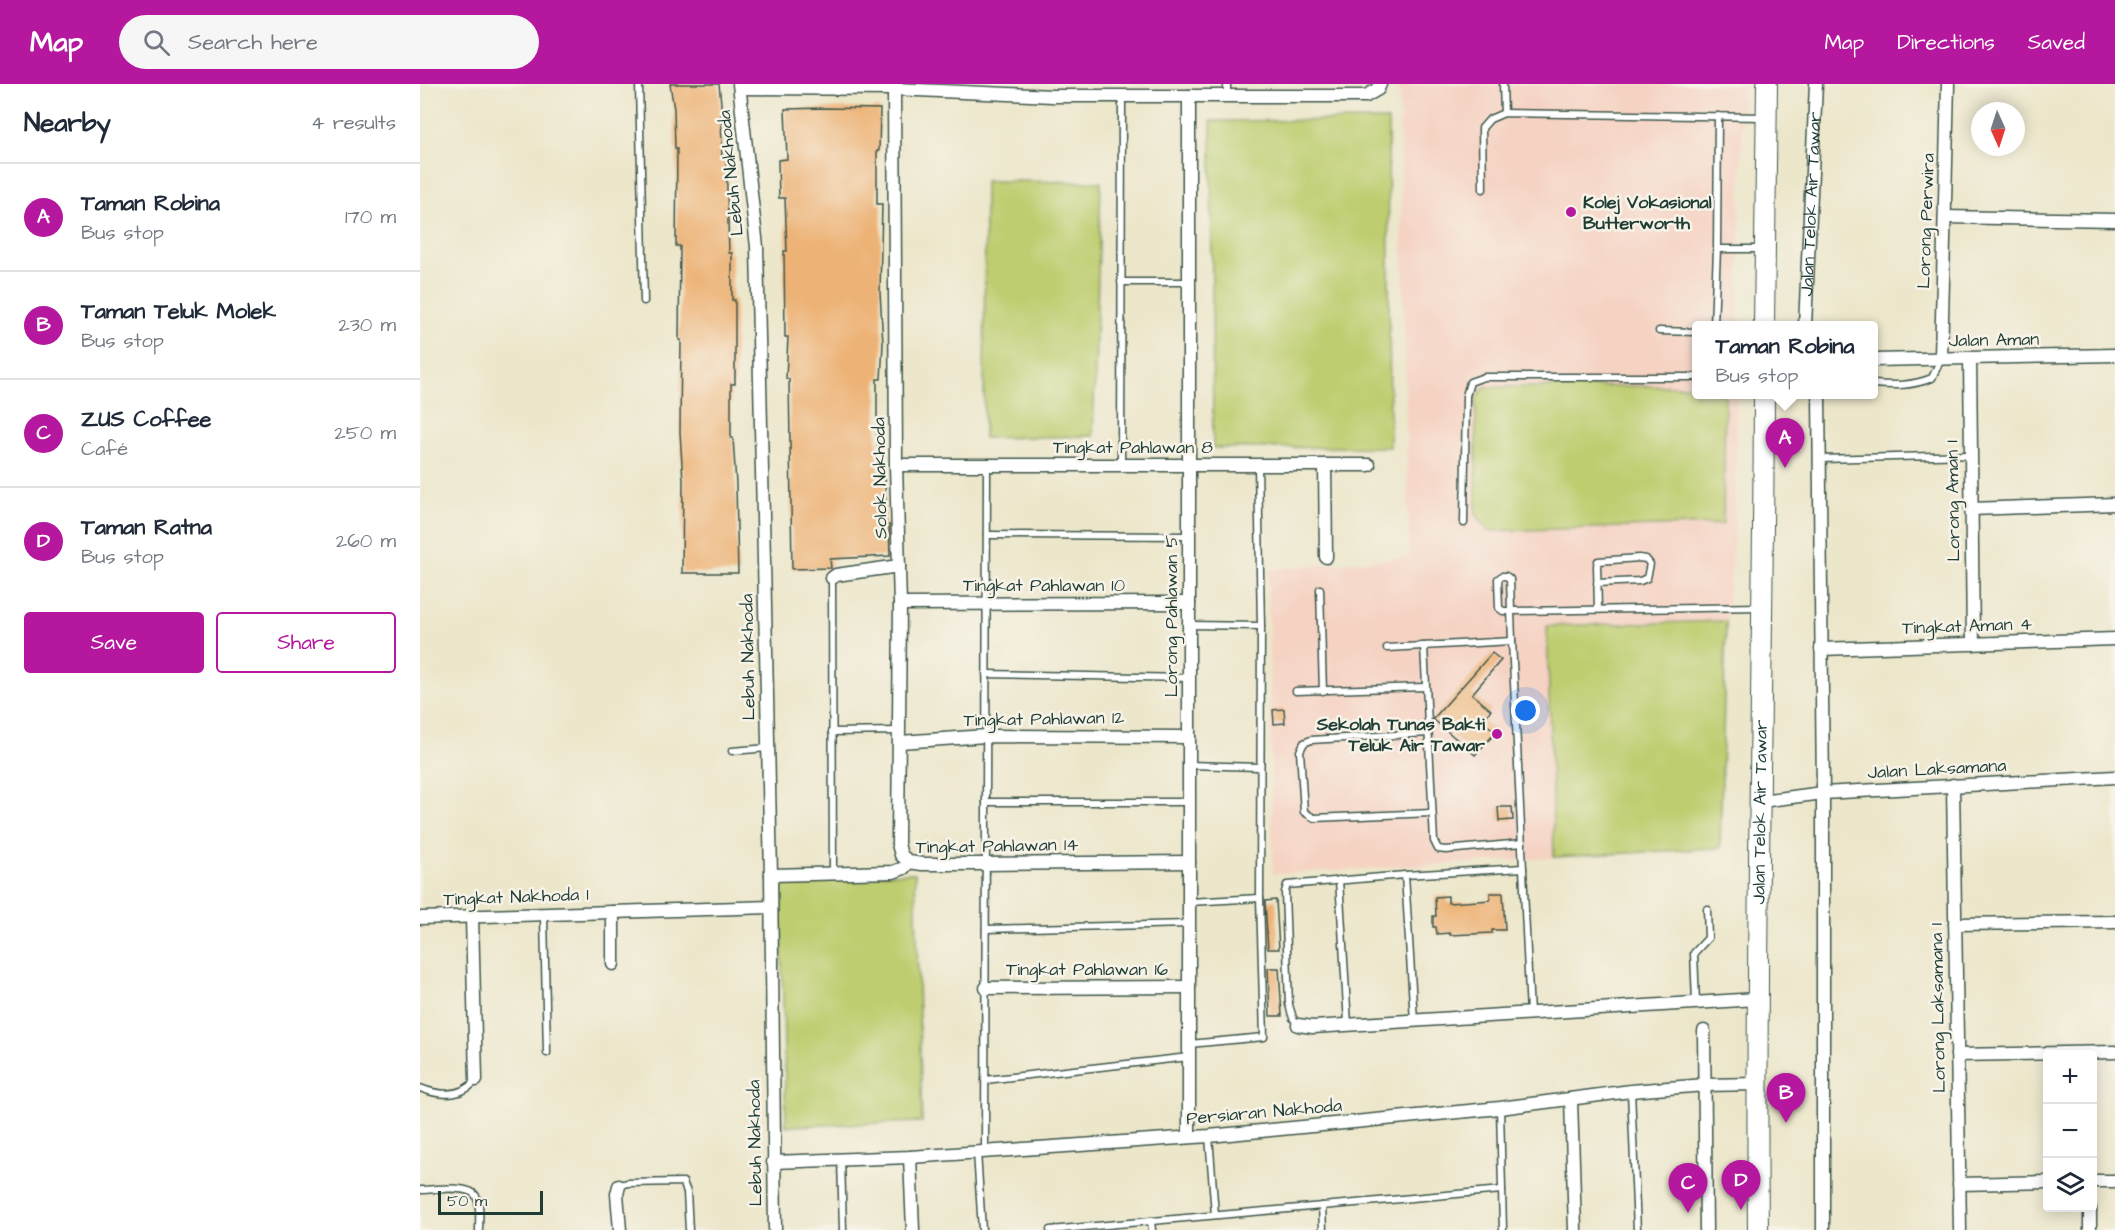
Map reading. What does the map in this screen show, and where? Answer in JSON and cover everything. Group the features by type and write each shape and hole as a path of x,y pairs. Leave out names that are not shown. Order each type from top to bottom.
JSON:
{"main road":[{"path":"1764,321 1767,84"},
{"name":"Jalan Telok Air Tawar","path":"1758,1230 1756,1084 1764,399"}],"street":[{"name":"Jalan Telok Air Tawar","path":"1805,321 1816,84"},
{"name":"Lorong Perwira","path":"1941,358 1948,84"},
{"path":"740,86 894,90 1052,90 1122,96 1189,96 1227,90 1366,96 1379,86"},
{"name":"Lebuh Nakhoda","path":"740,86 757,247 771,875 775,1230"},
{"name":"Solok Nakhoda","path":"894,90 900,604 898,844 902,855 909,862"},
{"name":"Lorong Pahlawan 5","path":"1189,96 1189,1137"},
{"path":"1945,217 2115,220"},
{"name":"Jalan Aman","path":"1878,360 2115,355"},
{"name":"Lorong Aman 1","path":"1970,358 1973,644"},
{"path":"1819,399 1823,793 1823,1230"},
{"name":"Tingkat Pahlawan 8","path":"897,465 1369,465"},
{"path":"1325,465 1326,556"},
{"path":"1971,509 2115,504"},
{"path":"832,578 836,575 899,566"},
{"name":"Tingkat Pahlawan 10","path":"900,604 1189,603"},
{"name":"Tingkat Aman 4","path":"1821,650 2115,639"},
{"name":"Tingkat Pahlawan 12","path":"900,736 1189,737"},
{"name":"Jalan Laksamana","path":"1761,801 1823,793 2115,777"},
{"name":"Lorong Laksamana 1","path":"1953,785 1960,1230"},
{"name":"Tingkat Pahlawan 14","path":"771,875 893,872 904,868 909,862 922,864 1189,862"},
{"name":"Tingkat Nakhoda 1","path":"420,918 771,907"},
{"name":"Tingkat Nakhoda 1","path":"613,912 613,964"},
{"path":"472,916 476,1080"},
{"path":"1955,924 2115,922"},
{"name":"Tingkat Pahlawan 16","path":"986,988 1189,987"},
{"path":"1298,1025 1312,1027 1348,1025 1757,999"},
{"path":"1704,1031 1706,1230"},
{"path":"1957,1054 2115,1052"},
{"name":"Persiaran Nakhoda","path":"773,1162 910,1157 1209,1136 1500,1108 1631,1091 1705,1085 1756,1084"},
{"path":"1571,1099 1575,1230"},
{"path":"910,1157 913,1230"},
{"path":"2097,1181 2115,1181"},
{"path":"1959,1184 2043,1182"},
{"path":"619,1186 617,1194 620,1230"},
{"path":"2090,1212 2090,1230"}],"lane":[{"path":"639,84 644,301"},
{"path":"1503,84 1504,114"},
{"path":"1121,465 1122,96"},
{"path":"1483,189 1482,128 1491,119 1504,114 1766,117"},
{"path":"1714,321 1718,116"},
{"path":"1717,249 1765,249"},
{"path":"1121,282 1190,282"},
{"path":"1659,331 1692,332"},
{"path":"1878,384 1896,386 1919,383 1932,378 1941,358"},
{"path":"1464,523 1466,396 1470,382 1484,378 1692,377"},
{"path":"1820,459 1971,455"},
{"path":"982,1230 981,1152 986,1080 987,465"},
{"path":"986,1080 1189,1051 1264,1037 1260,898 1261,626 1258,465"},
{"path":"987,535 1189,536"},
{"path":"1597,583 1647,578 1650,564 1639,558 1598,561 1597,583 1598,609"},
{"path":"1530,1014 1512,641 1512,611 1510,579 1502,576 1498,579 1499,608 1503,611 1512,611 1598,609 1763,607"},
{"path":"832,578 832,873"},
{"path":"1320,589 1323,691"},
{"path":"1189,625 1261,626"},
{"path":"1387,648 1512,641"},
{"path":"1424,646 1434,841 1438,849 1446,850 1522,843"},
{"path":"986,674 1189,678"},
{"path":"1296,692 1425,687"},
{"path":"832,732 900,736"},
{"path":"1428,733 1311,740 1304,742 1300,751 1304,812 1314,818 1432,813"},
{"path":"732,751 768,748"},
{"path":"1189,765 1259,767"},
{"path":"986,802 1189,802"},
{"path":"1298,1025 1289,1005 1285,892 1287,885 1523,868"},
{"path":"1405,875 1414,1021"},
{"path":"1339,880 1348,1025"},
{"path":"1189,902 1260,898"},
{"path":"1696,1002 1694,952 1708,938 1707,909"},
{"path":"543,914 547,1053"},
{"path":"986,929 1189,924"},
{"path":"420,1088 444,1094 461,1093 476,1080"},
{"path":"1631,1091 1637,1230"},
{"path":"1500,1108 1503,1230"},
{"path":"1209,1136 1215,1215"},
{"path":"841,1158 843,1230"},
{"path":"619,1186 627,1183 683,1182 687,1192 688,1230"},
{"path":"420,1190 470,1191 476,1196 479,1230"},
{"path":"1050,1230 1502,1190"},
{"path":"1322,1206 1323,1230"},
{"path":"1151,1221 1152,1230"}],"shaded area":[{"path":"1399,84 1743,84 1738,321 1692,321 1692,399 1737,399 1734,537 1726,621 1720,848 1273,874 1268,570 1409,557"}],"green space":[{"path":"1388,120 1390,447 1213,448 1211,121"},
{"path":"985,181 1101,182 1093,436 984,438"},
{"path":"1692,386 1692,399 1725,399 1723,524 1488,531 1476,514 1476,398 1484,387"},
{"path":"1726,621 1720,848 1554,857 1547,626"},
{"path":"915,873 922,1122 786,1126 780,877"}],"building":[{"path":"670,84 719,84 722,157 726,157 729,253 732,253 732,300 735,300 735,384 731,384 731,438 733,438 736,484 738,573 682,573 680,246 676,246 677,149 675,149 674,109"},
{"path":"785,109 880,109 877,204 882,204 880,292 883,344 881,379 877,379 877,432 879,478 885,478 886,525 889,525 890,556 830,559 831,568 792,569 789,379 786,379 788,337 785,337 784,251 787,251 785,198 779,198 778,160 787,159"},
{"path":"1492,653 1501,660 1472,694 1491,710 1482,721 1496,732 1475,755 1433,719"},
{"path":"1284,709 1285,723 1274,724 1273,710"},
{"path":"1498,807 1512,807 1513,820 1499,821"},
{"path":"1490,893 1503,893 1505,930 1492,930 1492,933 1437,934 1436,927 1433,927 1433,916 1436,916 1435,897 1448,896 1448,903 1479,901 1490,900"},
{"path":"1276,900 1279,949 1268,949 1265,901"},
{"path":"1268,968 1279,968 1282,1016 1270,1016"}],"place":[{"name":"Kolej Vokasional Butterworth","path":"1571,212"},
{"name":"Taman Robina","path":"1785,468"},
{"name":"Sekolah Tunas Bakti Teluk Air Tawar","path":"1497,734"},
{"name":"Taman Teluk Molek","path":"1786,1123"},
{"name":"Taman Ratna","path":"1741,1210"},
{"name":"ZUS Coffee","path":"1688,1213"}]}
